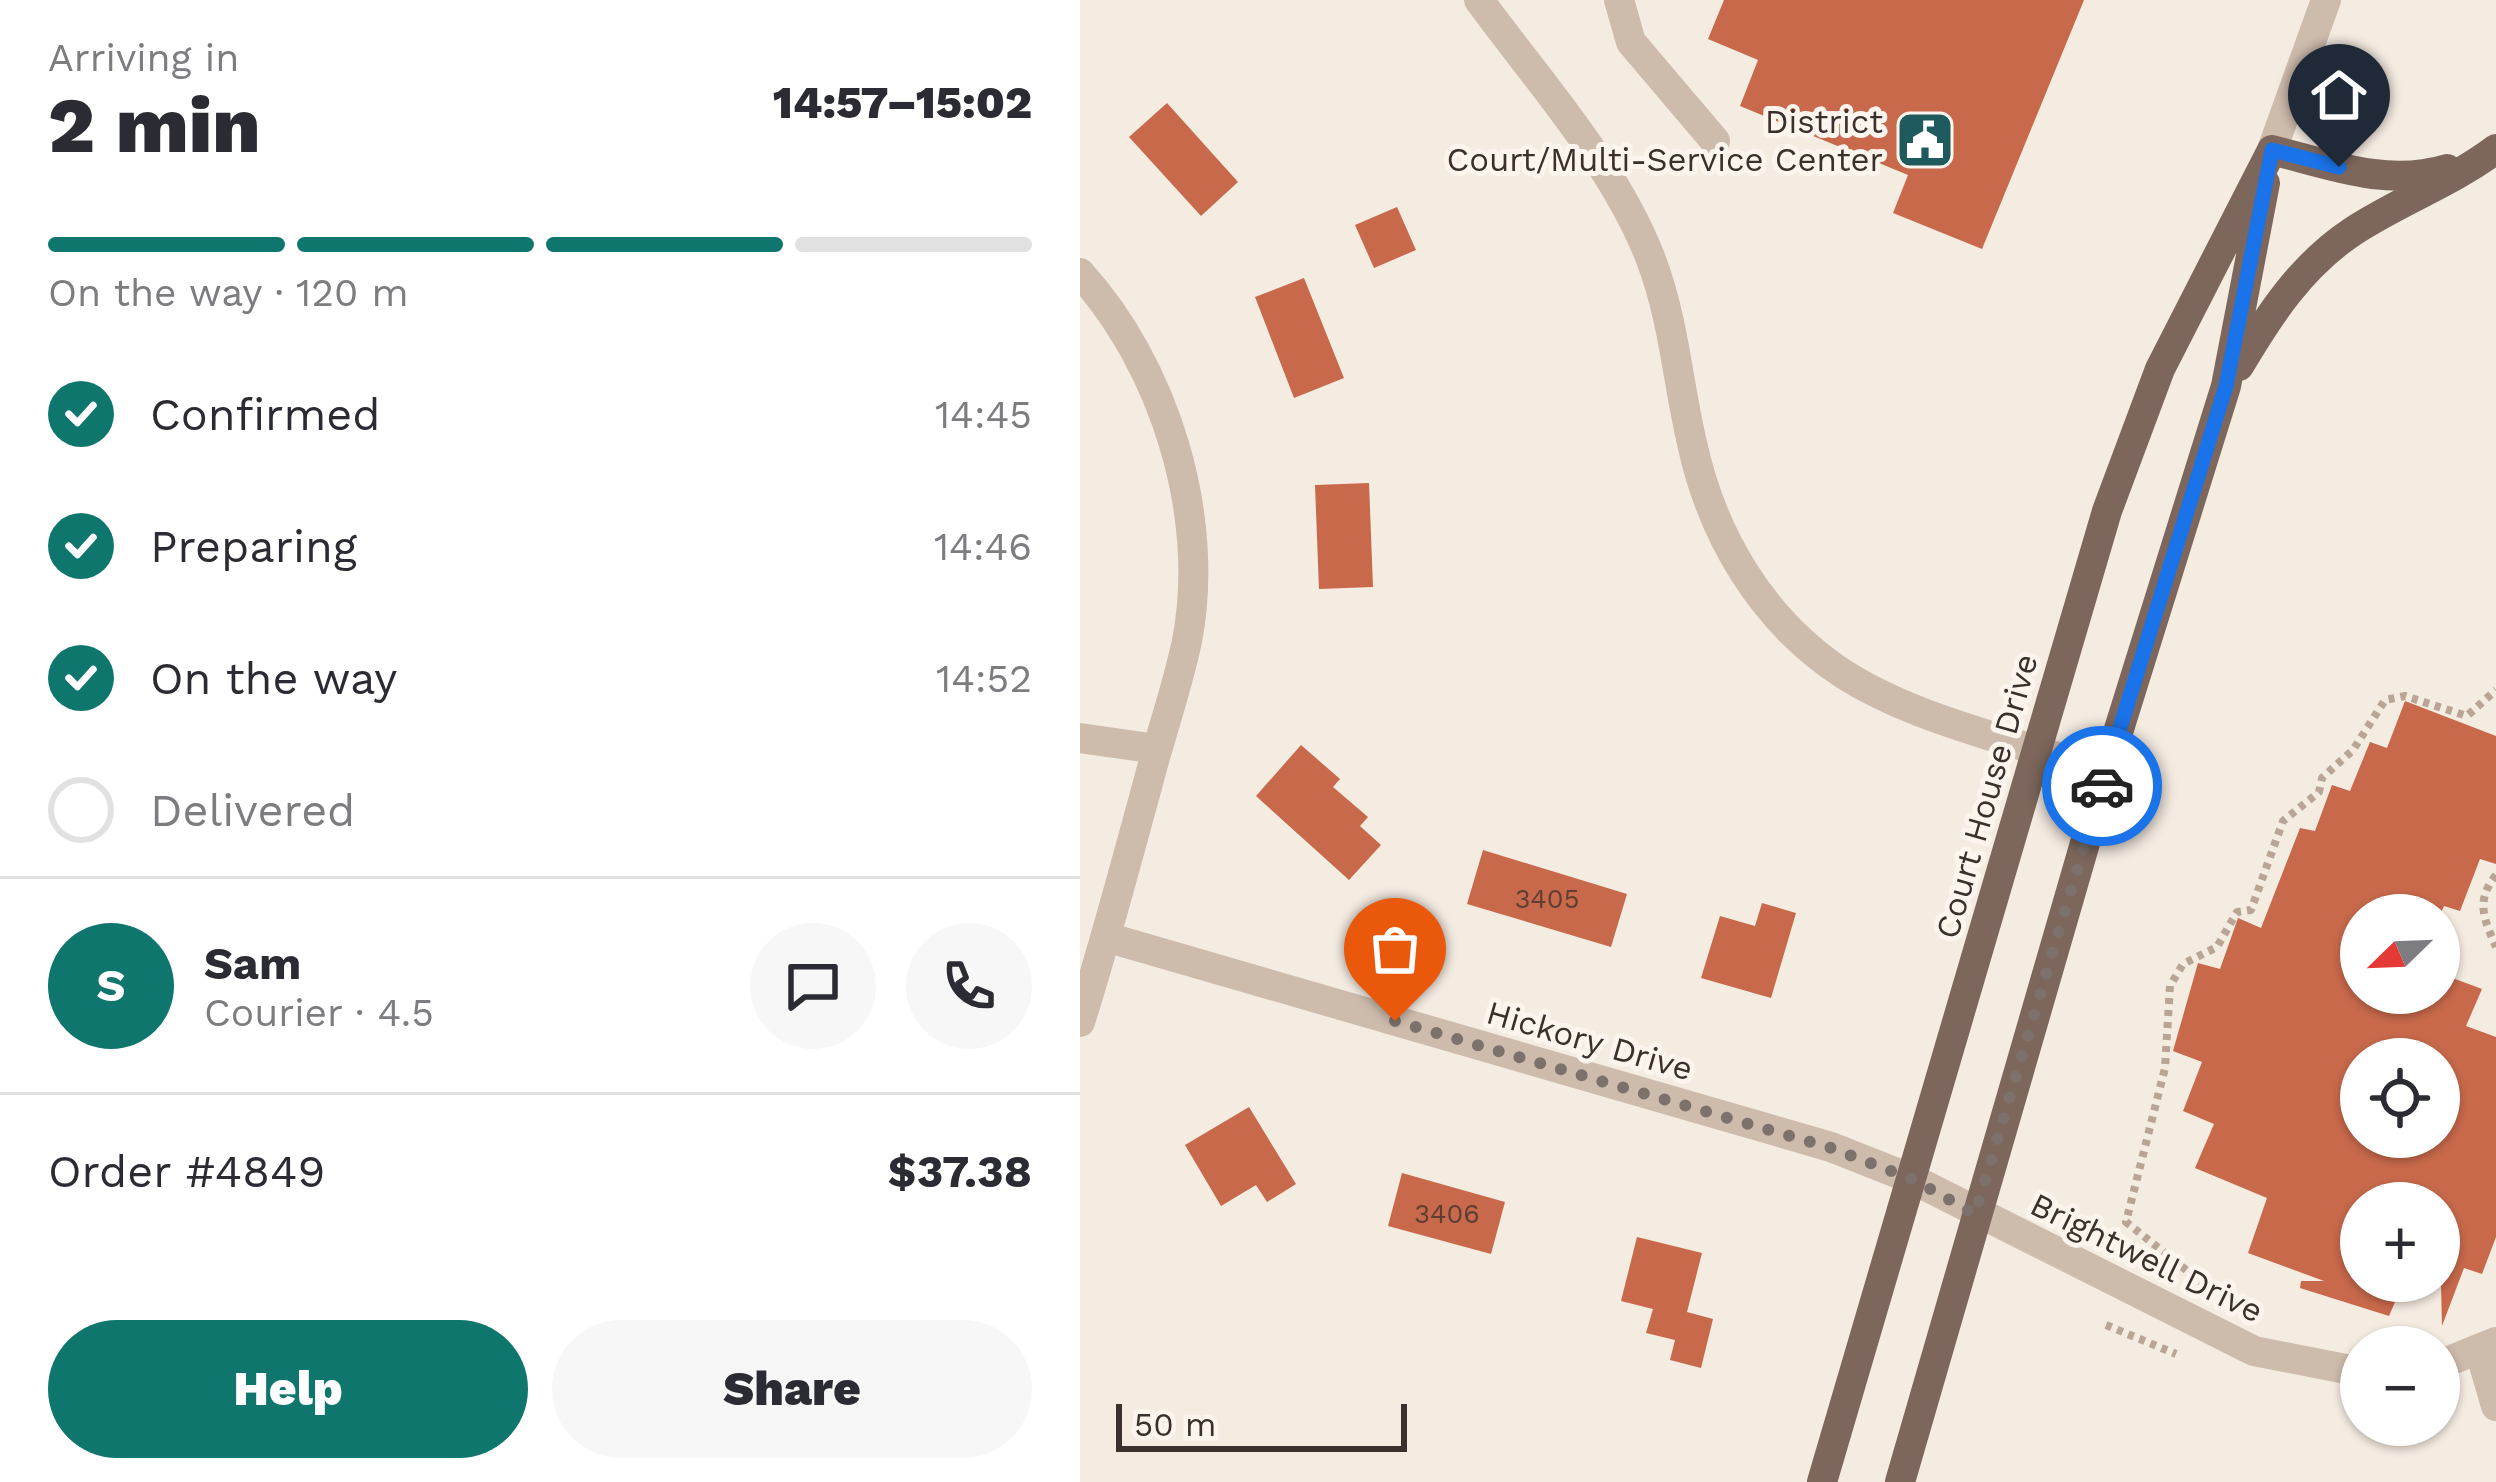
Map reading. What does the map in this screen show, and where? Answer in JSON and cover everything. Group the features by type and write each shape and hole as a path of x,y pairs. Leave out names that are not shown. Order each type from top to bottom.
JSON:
{"main road":[{"path":"2272,150 2373,176 2419,178 2496,148"},
{"path":"2226,386 2276,304 2308,268 2348,235 2460,176 2496,148"},
{"name":"Court House Drive","path":"1822,1482 2108,511 2160,369 2272,150"},
{"name":"Court House Drive","path":"1900,1482 2105,774 2226,386 2272,150"}],"street":[{"path":"1479,0 1628,207 1675,328 1691,442 1708,500 1725,544 1789,631 1842,673 1898,703 2038,747 2105,774"},
{"path":"1619,0 1630,42 1715,141"},
{"name":"Court House Drive","path":"2272,150 2326,0"},
{"path":"1080,273 1134,352 1166,423 1187,494 1193,559 1187,639 1080,1022"},
{"path":"1080,738 1157,748"},
{"name":"Hickory Drive","path":"1106,938 1811,1142 1912,1179 1975,1214"},
{"name":"Brightwell Drive","path":"1975,1214 2254,1351 2340,1356"},
{"path":"2460,1357 2488,1346 2496,1406"}],"path":[{"path":"2212,1291 2126,1222 2165,1068 2170,986 2183,964 2217,947 2237,912 2252,910 2283,821 2319,792 2322,778 2353,750 2385,700 2405,696 2467,716 2496,690"},
{"path":"2496,875 2484,890 2481,912 2496,947"},
{"path":"2106,1325 2185,1358"}],"building":[{"name":"District Court/Multi-Service Center","path":"1724,0 2084,0 1982,249 1893,213 1908,175 1740,106 1758,60 1708,39"},
{"path":"1167,103 1238,182 1201,216 1129,137"},
{"path":"1397,207 1416,250 1374,268 1355,225"},
{"path":"1304,278 1344,378 1294,398 1255,297"},
{"path":"1369,483 1373,587 1319,589 1315,485"},
{"path":"2405,701 2496,736 2496,864 2480,859 2460,911 2460,894 2340,894 2340,1014 2460,1014 2460,981 2482,989 2466,1026 2496,1037 2496,1237 2482,1274 2464,1268 2460,1279 2460,1182 2340,1182 2340,1301 2300,1288 2301,1281 2324,1281 2248,1253 2267,1198 2195,1168 2214,1124 2183,1111 2202,1062 2173,1051 2198,963 2220,969 2238,918 2261,928 2300,828 2315,831 2332,785 2350,791 2370,742 2387,748"},
{"path":"1301,745 1340,779 1333,787 1368,817 1360,826 1381,845 1349,880 1256,796"},
{"path":"1483,850 1627,894 1611,947 1467,904"},
{"path":"1762,903 1796,913 1771,998 1701,978 1720,916 1755,926"},
{"path":"1249,1107 1296,1184 1267,1202 1256,1185 1221,1206 1185,1145"},
{"path":"1402,1173 1505,1202 1491,1254 1388,1226"},
{"path":"1637,1237 1702,1253 1687,1312 1713,1319 1701,1368 1670,1360 1675,1340 1646,1333 1653,1309 1621,1301"},
{"path":"2344,1302 2395,1302 2389,1316"},
{"path":"2441,1302 2451,1302 2442,1326"}],"way so far":[{"path":"1395,1021 1831,1148 1912,1179 1975,1214 2102,786"}],"place":[{"name":"District Court/Multi-Service Center","path":"1925,140"}],"route":[{"path":"2102,786 2226,386 2272,150 2339,167"}]}
